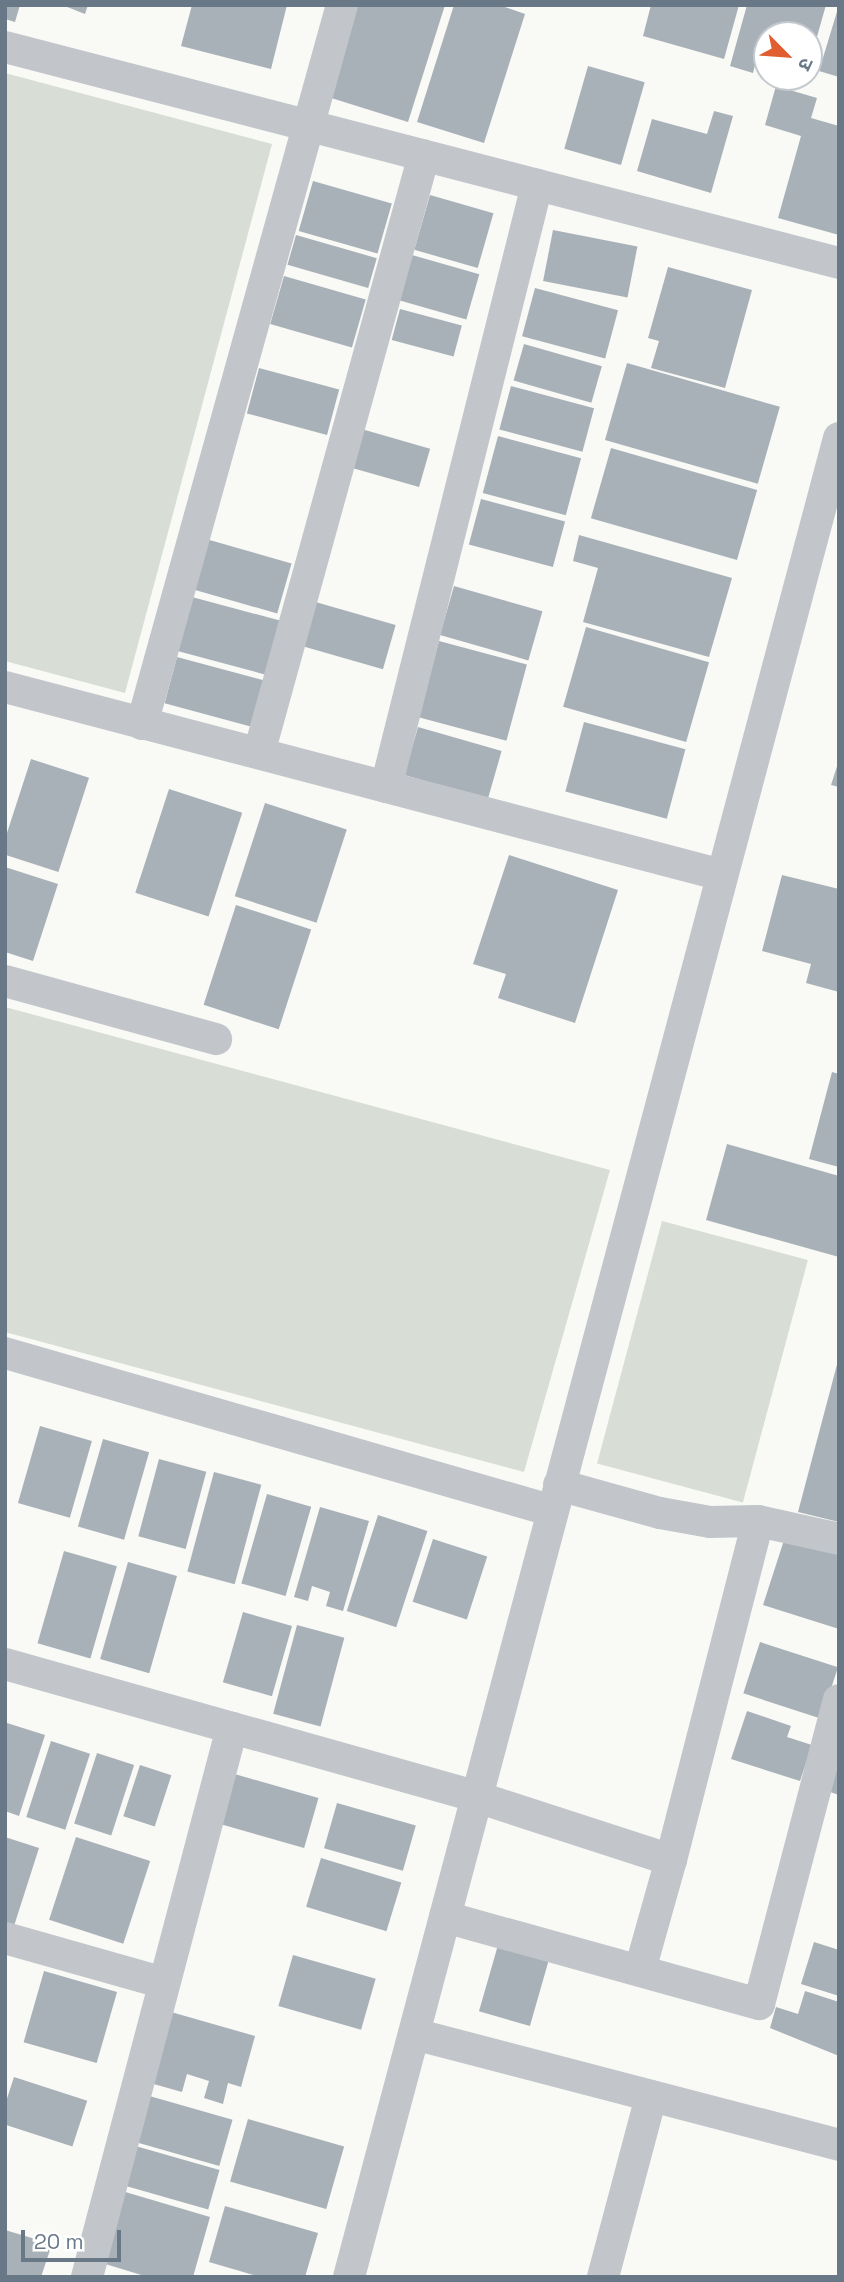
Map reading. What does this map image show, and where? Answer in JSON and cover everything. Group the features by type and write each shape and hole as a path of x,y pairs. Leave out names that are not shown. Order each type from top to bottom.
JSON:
{"street":[{"path":"142,724 342,5"},
{"path":"5,47 839,263"},
{"path":"259,753 424,155"},
{"path":"386,787 537,185"},
{"path":"352,2276 839,438"},
{"path":"5,687 722,875"},
{"path":"5,981 216,1039"},
{"path":"5,1353 556,1498 710,1522 758,1521 839,1539"},
{"path":"640,1970 758,1521"},
{"path":"5,1664 477,1797 671,1860"},
{"path":"445,1917 759,2004 839,1700"},
{"path":"87,2277 232,1728"},
{"path":"5,1938 164,1983"},
{"path":"414,2034 839,2145"},
{"path":"603,2277 651,2096"}],"shaded area":[{"path":"5,73 272,144 125,693 5,661"},
{"path":"5,1007 610,1170 524,1472 5,1332"},
{"path":"662,1221 808,1260 743,1503 597,1463"}],"building":[{"path":"5,5 20,5 15,22 5,19"},
{"path":"62,5 88,5 85,14"},
{"path":"192,5 287,5 271,69 181,46"},
{"path":"357,5 445,5 408,122 328,97"},
{"path":"454,5 499,5 525,14 484,143 417,122"},
{"path":"651,5 739,5 724,59 643,36"},
{"path":"747,5 826,5 821,21 753,21 753,73 730,66"},
{"path":"839,5 839,77 823,72 823,58"},
{"path":"588,66 645,82 621,165 564,149"},
{"path":"775,91 793,91 817,98 811,118 839,126 839,235 778,218 801,136 765,125"},
{"path":"714,111 733,116 711,193 637,171 652,119 707,134"},
{"path":"313,181 392,204 377,254 299,231"},
{"path":"430,195 493,213 478,268 414,250"},
{"path":"553,230 637,246 627,297 543,281"},
{"path":"296,235 377,258 368,288 287,265"},
{"path":"412,255 479,274 466,319 399,300"},
{"path":"668,267 752,290 725,388 651,368 659,341 648,338"},
{"path":"284,276 366,299 352,347 270,324"},
{"path":"535,288 618,310 605,359 522,336"},
{"path":"400,309 462,326 454,356 392,340"},
{"path":"524,344 602,366 591,403 514,381"},
{"path":"627,363 780,407 758,484 605,440"},
{"path":"259,368 339,389 327,435 247,413"},
{"path":"511,386 594,408 582,452 499,429"},
{"path":"358,428 430,449 419,487 347,466"},
{"path":"498,436 581,458 566,515 483,493"},
{"path":"611,448 757,490 737,560 591,518"},
{"path":"481,499 565,522 553,567 469,544"},
{"path":"579,535 732,578 709,657 583,622 598,568 573,561"},
{"path":"206,539 292,564 277,614 192,589"},
{"path":"454,586 542,611 528,660 440,635"},
{"path":"192,597 280,621 265,675 178,651"},
{"path":"312,601 396,625 383,669 299,645"},
{"path":"586,627 709,662 686,742 563,707"},
{"path":"439,641 527,665 506,741 419,717"},
{"path":"177,657 264,680 252,727 165,703"},
{"path":"584,722 685,749 667,819 565,792"},
{"path":"418,727 502,751 488,799 404,775"},
{"path":"31,759 89,778 58,872 5,855 5,839"},
{"path":"839,760 839,787 831,785"},
{"path":"169,789 242,813 209,916 135,893"},
{"path":"265,803 347,830 317,923 235,896"},
{"path":"509,855 618,890 575,1023 498,998 506,974 473,964"},
{"path":"5,867 58,884 33,961 5,952"},
{"path":"782,875 839,889 839,992 806,983 811,964 762,951"},
{"path":"236,905 311,929 279,1029 204,1005"},
{"path":"832,1072 839,1074 839,1167 809,1159"},
{"path":"727,1144 839,1176 839,1257 706,1220"},
{"path":"839,1357 839,1522 798,1512"},
{"path":"40,1426 92,1441 70,1518 18,1503"},
{"path":"103,1439 149,1452 124,1540 78,1526"},
{"path":"159,1459 206,1472 186,1549 138,1536"},
{"path":"214,1472 261,1485 235,1584 187,1571"},
{"path":"267,1494 311,1507 286,1596 241,1583"},
{"path":"320,1507 369,1521 343,1611 326,1606 330,1592 312,1586 308,1601 294,1597"},
{"path":"378,1515 427,1531 396,1627 347,1611"},
{"path":"786,1534 839,1552 839,1629 763,1605"},
{"path":"433,1539 487,1557 467,1619 413,1602"},
{"path":"64,1551 117,1566 90,1658 38,1643"},
{"path":"128,1562 177,1576 149,1673 100,1659"},
{"path":"243,1612 292,1626 272,1696 223,1682"},
{"path":"297,1625 344,1638 321,1727 273,1714"},
{"path":"760,1642 838,1667 821,1719 743,1693"},
{"path":"747,1711 791,1726 787,1737 812,1745 800,1781 731,1759"},
{"path":"7,1723 45,1735 19,1816 5,1811"},
{"path":"839,1739 839,1795 821,1789"},
{"path":"51,1741 90,1754 65,1830 26,1817"},
{"path":"97,1753 134,1765 111,1835 74,1823"},
{"path":"140,1765 171,1775 155,1827 123,1816"},
{"path":"231,1773 318,1798 304,1848 217,1823"},
{"path":"337,1803 416,1826 403,1871 324,1848"},
{"path":"5,1837 39,1848 14,1926 5,1923"},
{"path":"76,1837 150,1861 123,1944 49,1920"},
{"path":"321,1858 401,1883 386,1931 306,1907"},
{"path":"814,1942 839,1950 839,1996 801,1984"},
{"path":"498,1945 549,1960 530,2026 479,2011"},
{"path":"293,1955 376,1979 361,2030 278,2006"},
{"path":"44,1971 117,1992 97,2063 24,2042"},
{"path":"805,1991 839,2002 839,2056 770,2028 776,2007 798,2014"},
{"path":"171,2012 255,2036 241,2087 228,2083 223,2104 204,2098 209,2081 187,2074 182,2092 150,2083"},
{"path":"14,2077 87,2101 72,2146 5,2125 5,2105"},
{"path":"146,2095 233,2120 219,2166 133,2141"},
{"path":"248,2119 344,2147 326,2209 230,2181"},
{"path":"132,2145 219,2170 208,2209 121,2184"},
{"path":"122,2191 210,2217 193,2277 148,2277 102,2263"},
{"path":"225,2206 318,2233 305,2277 260,2277 209,2262"},
{"path":"5,2230 52,2244 41,2277 5,2277"}]}
